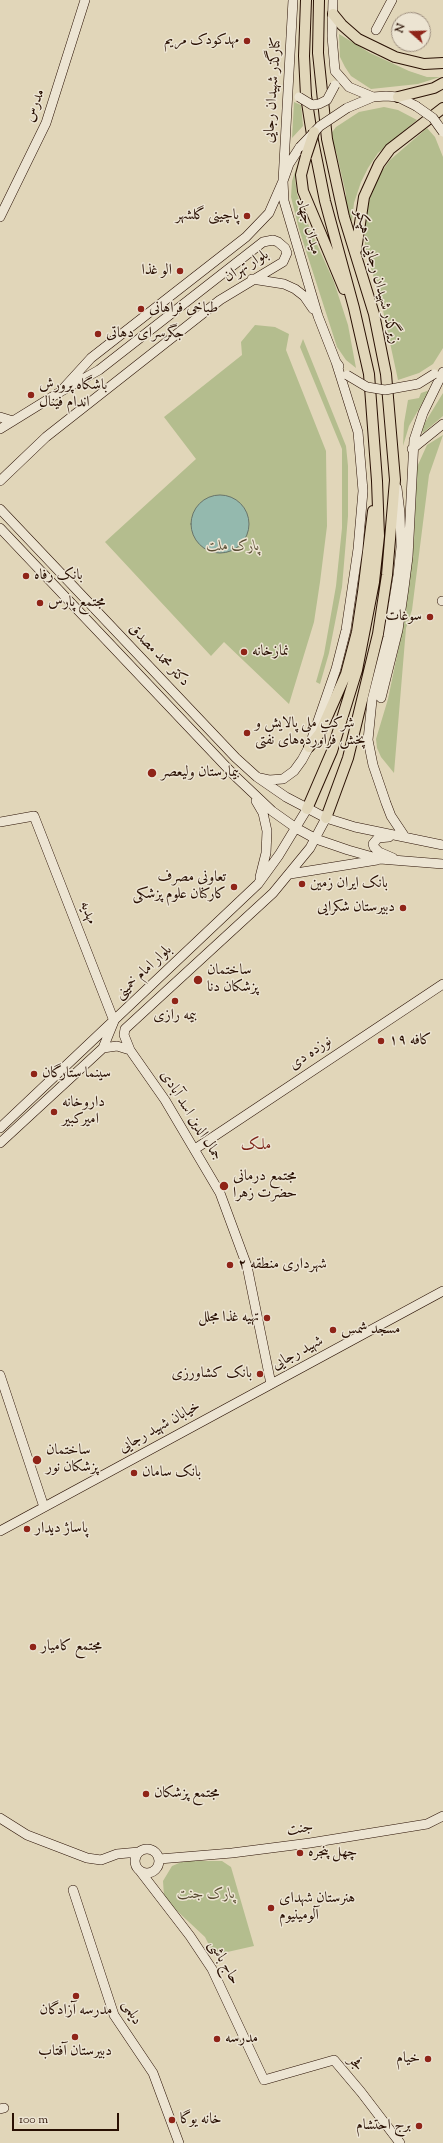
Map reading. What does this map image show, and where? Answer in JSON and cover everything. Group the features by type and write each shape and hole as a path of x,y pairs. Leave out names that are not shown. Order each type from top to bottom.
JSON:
{"main road":[{"name":"مدرس","path":"0,217 46,123 85,0"},
{"name":"کنارگذر شهیدان رجایی","path":"283,181 293,0"},
{"name":"زیرگذر شهیدان رجایی - هپکو","path":"306,0 304,56 306,96 326,208 354,308 369,374 377,481 379,536 375,575 357,670 332,751 307,809"},
{"name":"زیرگذر شهیدان رجایی - هپکو","path":"319,0 320,76 327,139 344,217 374,314 386,374 395,480 387,575 378,634 348,758 326,818"},
{"path":"288,79 299,97 312,105 319,104 327,100 335,85 333,0"},
{"path":"376,30 392,0"},
{"path":"333,14 342,25 358,39 395,57 419,63 443,63"},
{"path":"335,70 349,87 373,98"},
{"path":"398,97 434,88 443,83"},
{"name":"میدان جهاد","path":"443,132 433,118 416,106 398,97 373,98 347,108 314,132 300,147 289,164 283,181 284,201 318,316 336,362 347,374 367,387 385,390 418,384 438,373 443,365"},
{"path":"356,254 364,196 378,164 390,149 442,109"},
{"path":"314,132 301,175 303,191 339,280 354,308"},
{"name":"بلوار تهران","path":"60,392 91,358 257,227 269,213 283,181"},
{"name":"بلوار تهران","path":"0,429 99,370 263,242 273,240 282,244 286,253 283,262 252,279 220,300 46,437 0,481"},
{"path":"252,279 284,284 295,289 304,296 318,316"},
{"path":"309,747 336,669 346,630 358,549 363,491 358,432 336,362"},
{"path":"381,698 398,630 404,588 409,543 412,449 423,413 438,373"},
{"path":"0,418 13,422"},
{"path":"412,449 443,424"},
{"path":"395,480 400,513 401,547 392,617 372,700 368,740 373,765 386,803 391,816 405,838"},
{"path":"257,777 269,780 278,780 287,777 298,765 320,733 333,707 346,674 364,592 377,481"},
{"name":"دکتر محمد مصدق","path":"2,515 236,758 257,777 307,809 326,818 355,827 405,838"},
{"name":"دکتر محمد مصدق","path":"0,528 247,788 272,811 296,828 316,838 348,850 380,859"},
{"path":"247,788 254,792 259,790 261,785 257,777"},
{"path":"247,788 263,813 268,831 264,864 258,884"},
{"name":"بلوار امام خمینی","path":"0,1128 258,884 307,809"},
{"name":"مهدیه","path":"0,822 34,816 114,1021"},
{"name":"بلوار امام خمینی","path":"125,1029 273,893 290,874 316,838 326,818"},
{"path":"402,861 379,852 373,844 378,838 405,838 443,845"},
{"path":"290,874 380,859 443,864"},
{"name":"نوزده دی","path":"195,1149 443,984"},
{"path":"0,1143 103,1048 114,1021"},
{"name":"جمال الدین اسد آبادی","path":"125,1029 124,1038 130,1050 195,1149 220,1193 242,1250 271,1384"},
{"path":"103,1048 117,1046 130,1050"},
{"name":"شهید رجایی","path":"271,1384 443,1291"},
{"path":"0,1375 44,1507"},
{"name":"خیابان شهید رجایی","path":"0,1531 271,1384"},
{"name":"جنت","path":"159,1859 239,1852 310,1843 427,1824 443,1816"},
{"path":"0,1818 27,1835 94,1860 117,1854 139,1852 149,1849 156,1852 159,1859 157,1869 157,1893"},
{"path":"139,1852 135,1862 140,1871 151,1873 157,1869"},
{"name":"حاج باشی","path":"140,1871 212,1969 264,2080"},
{"name":"دیلمی","path":"73,1890 114,2015 152,2074 179,2143"},
{"name":"فجر","path":"264,2080 334,2060 362,2092 400,2143"}],"green space":[{"path":"339,34 370,53 409,71 427,77 440,77 418,84 371,89 351,76 345,67 340,57"},
{"path":"294,102 301,105 303,126 292,138"},
{"path":"384,107 398,110 417,120 378,153 368,168 361,182 354,203 352,221 350,222 346,205 346,194 336,151 332,145 330,135 336,127 359,112"},
{"path":"427,128 435,137 443,157 443,348 433,364 419,373 398,380 381,301 365,249 365,225 368,204 377,178 390,160"},
{"path":"298,163 295,179 297,194 310,229 334,282 348,325 356,368 346,360 337,347 299,229 291,197 292,181"},
{"name":"پارک ملت","path":"255,325 275,327 289,334 286,350 326,451 327,526 320,582 314,622 289,704 224,642 211,656 105,542 196,459 164,417 242,355 241,342"},
{"path":"303,339 346,446 348,466 348,516 342,587 329,653 320,684 316,682 324,654 336,586 342,528 342,449 300,347"},
{"path":"430,390 409,426 403,446 404,423 408,400 419,398 421,393"},
{"path":"443,393 443,416 423,433 421,429"},
{"path":"443,435 429,475 412,610 406,628 394,773 381,757 377,748 376,739 388,699 404,622 414,540 417,467 427,445"},
{"name":"پارک جنت","path":"184,1861 222,1861 231,1867 254,1946 214,1955 205,1937 175,1909 164,1896 163,1881 172,1866"}],"water":[{"path":"214,495 226,495 236,499 245,508 249,518 249,530 241,545 226,553 214,553 204,549 195,540 191,530 191,518 195,508 204,499"}],"place":[{"name":"مهدکودک مریم","path":"247,41"},
{"name":"پاچینی گلشهر","path":"247,216"},
{"name":"الو غذا","path":"180,271"},
{"name":"طباخی فراهانی","path":"141,309"},
{"name":"جگرسرای دهاتی","path":"98,334"},
{"name":"باشگاه پرورش اندام فینال","path":"31,395"},
{"name":"بانک رفاه","path":"26,576"},
{"name":"مجتمع پارس","path":"40,603"},
{"name":"سوغات","path":"430,617"},
{"name":"نمازخانه","path":"244,652"},
{"name":"شرکت ملی پالایش و پخش فرآورده‌های نفتی","path":"247,733"},
{"name":"بیمارستان ولیعصر","path":"152,773"},
{"name":"بانک ایران زمین","path":"302,884"},
{"name":"تعاونی مصرف کارکنان علوم پزشکی","path":"234,887"},
{"name":"دبیرستان شکرایی","path":"403,908"},
{"name":"ساختمان پزشکان دنا","path":"198,980"},
{"name":"بیمه رازی","path":"175,1001"},
{"name":"کافه ۱۹","path":"381,1041"},
{"name":"سینما ستارگان","path":"34,1074"},
{"name":"داروخانه امیرکبیر","path":"54,1112"},
{"name":"مجتمع درمانی حضرت زهرا","path":"224,1186"},
{"name":"شهرداری منطقه ۲","path":"230,1265"},
{"name":"تهیه غذا مجلل","path":"267,1318"},
{"name":"مسجد شمس","path":"333,1330"},
{"name":"بانک کشاورزی","path":"260,1374"},
{"name":"ساختمان پزشکان نور","path":"37,1460"},
{"name":"بانک سامان","path":"134,1473"},
{"name":"پاساژ دیدار","path":"27,1529"},
{"name":"مجتمع کامیار","path":"33,1647"},
{"name":"مجتمع پزشکان","path":"146,1794"},
{"name":"چهل پنجره","path":"300,1853"},
{"name":"هنرستان شهدای آلومینیوم","path":"271,1908"},
{"name":"مدرسه آزادگان","path":"76,1996"},
{"name":"دبیرستان آفتاب","path":"75,2037"},
{"name":"مدرسه","path":"217,2039"},
{"name":"خیام","path":"428,2059"},
{"name":"خانه یوگا","path":"172,2120"},
{"name":"برج احتشام","path":"419,2126"}],"district":[{"name":"ملک","path":"256,1146"}]}
